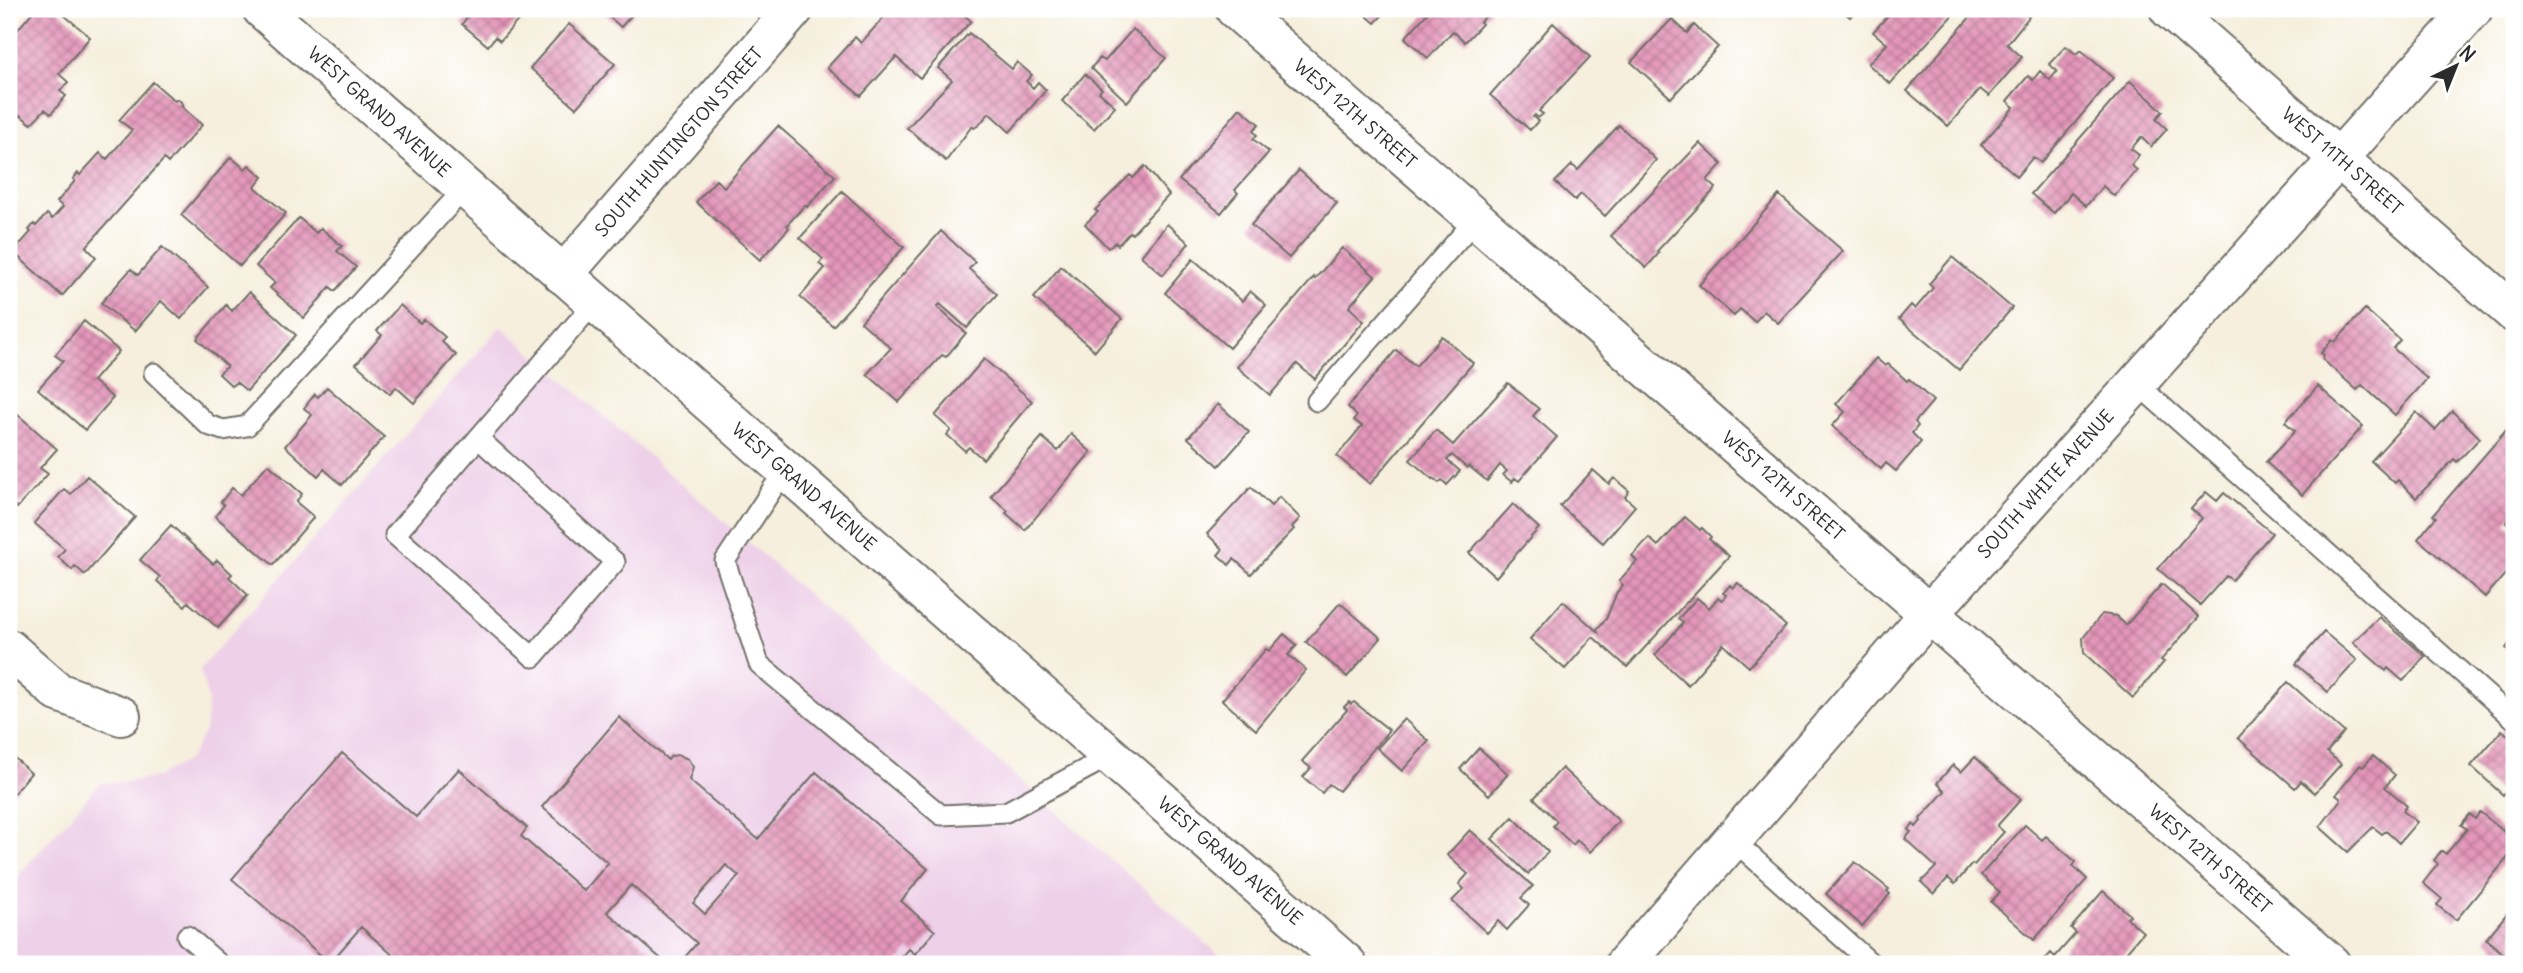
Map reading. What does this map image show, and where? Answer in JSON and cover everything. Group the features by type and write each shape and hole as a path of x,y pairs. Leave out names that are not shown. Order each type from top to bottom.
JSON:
{"street":[{"name":"WEST GRAND AVENUE","path":"262,9 1347,964"},
{"name":"SOUTH HUNTINGTON STREET","path":"563,275 794,9"},
{"name":"WEST 12TH STREET","path":"1235,9 2331,964"},
{"name":"WEST 11TH STREET","path":"2169,9 2514,313"},
{"name":"SOUTH WHITE AVENUE","path":"1625,964 1929,614 2473,9"},
{"path":"9,649 58,692 121,716"}],"lane":[{"path":"154,373 208,425 223,430 247,426 465,188"},
{"path":"1317,401 1476,219"},
{"path":"478,438 615,562 533,657 395,535 478,438 594,303"},
{"path":"2136,383 2514,719"},
{"path":"785,470 725,561 759,664 941,815 1006,812 1110,755"},
{"path":"1733,840 1872,964"},
{"path":"187,936 219,964"}],"shaded area":[{"path":"501,326 1230,964 9,964 9,886 100,783 157,777 188,760 205,731 208,701 200,669"}],"building":[{"path":"35,9 57,9 90,37 59,74 68,82 60,91 66,96 51,114 45,109 31,124 20,115 9,129 9,40"},
{"path":"528,9 500,41 495,37 488,46 462,24 469,15 464,11"},
{"path":"600,9 637,9 621,27"},
{"path":"891,9 957,9 971,21 920,78 896,57 861,96 827,68 855,37 861,43"},
{"path":"1359,9 1388,9 1375,23"},
{"path":"1431,9 1491,11 1465,42 1453,31 1428,58 1405,38"},
{"path":"1841,9 1857,9 1850,17"},
{"path":"1891,9 1958,9 1890,84 1868,64 1887,44 1873,32 1893,10"},
{"path":"1977,9 2019,9 2029,17 2007,44 2022,57 1989,96 1980,89 1948,126 1907,91"},
{"path":"1672,19 1687,33 1694,25 1718,47 1671,98 1631,62"},
{"path":"1553,23 1590,57 1539,111 1543,114 1538,118 1535,115 1533,117 1538,121 1530,130 1490,95"},
{"path":"569,24 615,64 576,108 530,68"},
{"path":"1133,29 1166,58 1127,102 1091,68 1100,58 1105,61"},
{"path":"969,33 1012,69 1017,62 1032,75 1026,81 1033,88 1038,82 1046,90 1010,132 989,113 979,125 974,128 972,126 946,161 907,128 952,80 938,68"},
{"path":"2066,46 2076,54 2081,50 2113,78 2041,163 2033,157 2017,176 1981,145 2014,107 2007,101 2028,76 2033,80 2040,71 2050,80 2057,71 2049,64"},
{"path":"1085,74 1102,89 1099,92 1115,106 1094,129 1062,101"},
{"path":"2130,81 2163,111 2156,119 2167,129 2151,147 2141,137 2131,149 2139,155 2131,165 2137,170 2114,196 2103,186 2086,206 2071,193 2054,213 2031,194"},
{"path":"153,82 175,101 178,99 183,104 181,106 202,125 168,163 164,159 86,247 96,257 62,296 13,252 31,232 29,230 34,224 36,226 47,214 52,219 63,207 57,202 75,181 73,179 78,173 80,175 100,153 107,159 132,130 119,120"},
{"path":"1240,108 1259,124 1253,131 1257,135 1253,139 1269,152 1235,190 1238,193 1221,213 1179,180"},
{"path":"1619,125 1656,160 1605,216 1581,194 1575,200 1555,182 1572,165 1578,170"},
{"path":"778,126 835,176 787,225 789,228 760,260 696,202 716,180 724,187"},
{"path":"1700,143 1722,164 1707,180 1716,188 1657,251 1659,253 1646,268 1611,236"},
{"path":"231,157 245,169 249,165 263,177 255,187 286,213 240,266 181,215"},
{"path":"1145,166 1169,195 1132,234 1130,232 1118,245 1115,242 1108,248 1085,224 1098,212 1095,210 1130,175 1133,178"},
{"path":"1299,170 1337,203 1289,258 1251,225"},
{"path":"842,191 904,247 833,326 800,297 825,268 819,264 823,259 800,238"},
{"path":"1779,195 1843,251 1778,323 1764,311 1755,322 1740,309 1734,316 1699,285"},
{"path":"299,218 316,233 321,228 342,246 337,251 356,267 335,291 330,287 304,318 270,288 275,283 256,266"},
{"path":"1167,224 1189,243 1163,275 1141,256"},
{"path":"941,231 975,262 969,269 997,294 967,328 940,304 937,307 966,333 946,357 942,355 899,402 867,374 891,348 861,322"},
{"path":"162,247 208,287 181,319 161,301 135,331 101,303 131,269 138,275"},
{"path":"1342,248 1375,276 1349,307 1364,321 1315,379 1297,364 1270,395 1237,367"},
{"path":"1952,257 2012,308 1959,370 1899,319 1911,305 1915,309 1933,288 1929,284"},
{"path":"1193,259 1242,301 1250,291 1266,305 1229,348 1165,293"},
{"path":"1061,266 1122,319 1095,351 1034,298"},
{"path":"249,292 296,335 247,391 236,382 232,386 219,374 227,366 197,339 226,305 232,311"},
{"path":"400,305 420,323 424,319 445,337 441,341 456,355 414,403 396,387 390,394 356,364 382,335 377,331"},
{"path":"2365,309 2400,340 2393,348 2427,379 2395,415 2362,385 2357,390 2322,359 2324,355 2321,353 2332,340 2335,342"},
{"path":"84,321 119,351 93,381 113,398 85,430 38,389 63,361 55,355"},
{"path":"1442,336 1473,363 1370,484 1337,456 1362,426 1354,420 1357,416 1348,407 1396,350 1416,366"},
{"path":"1876,358 1885,366 1888,364 1907,381 1909,379 1933,401 1915,422 1918,426 1912,433 1921,442 1896,471 1886,463 1881,469 1832,426 1845,412 1836,404"},
{"path":"984,359 1032,401 983,459 969,447 965,451 947,435 951,430 935,416"},
{"path":"1508,383 1539,409 1533,416 1557,437 1519,481 1515,478 1512,482 1503,475 1507,471 1500,465 1487,481 1452,455 1447,460 1460,471 1447,485 1442,480 1439,483 1432,479 1410,460 1436,430 1453,445"},
{"path":"2318,386 2363,426 2302,495 2266,462 2295,431 2285,422"},
{"path":"327,387 384,437 342,485 324,469 318,476 285,446 312,415 304,408 315,394 318,397"},
{"path":"1218,404 1249,432 1219,466 1188,438"},
{"path":"9,407 57,449 40,468 48,474 17,508 9,500"},
{"path":"2452,411 2480,438 2457,462 2454,459 2416,498 2398,480 2395,483 2371,461 2416,412 2435,430"},
{"path":"2509,427 2514,432 2514,513 2506,523 2514,531 2514,564 2485,597 2418,539 2436,517 2433,515"},
{"path":"1071,434 1091,452 1025,530 991,496 1042,437 1058,451"},
{"path":"268,464 302,494 296,502 314,517 273,565 215,516 224,505 221,502 232,488 241,495"},
{"path":"1593,470 1609,484 1614,478 1629,491 1625,497 1635,506 1603,543 1560,506"},
{"path":"87,476 135,517 85,575 75,566 72,570 58,557 65,549 34,523 64,489 71,494"},
{"path":"1251,487 1271,506 1279,497 1300,518 1292,527 1294,529 1251,574 1234,559 1229,565 1218,555 1223,549 1207,534"},
{"path":"2206,492 2217,501 2224,493 2272,533 2232,580 2226,576 2200,605 2158,569 2202,518 2191,509"},
{"path":"1513,504 1539,528 1496,577 1469,553"},
{"path":"1685,517 1700,530 1702,528 1711,537 1709,539 1729,556 1627,667 1593,637 1565,669 1530,639 1563,601 1598,632 1597,629 1606,619 1617,592 1623,585 1619,581 1637,561 1632,556 1649,538 1658,546"},
{"path":"171,525 213,564 217,560 232,574 229,577 248,595 218,628 188,602 185,606 157,581 160,577 140,560"},
{"path":"1738,583 1786,626 1749,667 1723,644 1688,685 1655,655 1683,623 1678,619 1697,598 1709,608 1718,598 1722,600 1726,595 1723,593 1730,585 1733,588"},
{"path":"2162,584 2199,617 2161,660 2164,662 2133,698 2084,653 2083,638 2102,614 2116,616 2126,625"},
{"path":"1340,603 1381,638 1347,677 1306,642"},
{"path":"2379,617 2425,656 2403,681 2388,668 2386,671 2353,642"},
{"path":"2324,632 2357,660 2328,692 2296,664"},
{"path":"1284,634 1297,645 1288,655 1306,670 1256,730 1222,700 1266,649 1269,651"},
{"path":"2514,638 2514,654 2506,648"},
{"path":"2288,682 2344,732 2327,752 2341,764 2315,793 2301,781 2295,788 2238,738"},
{"path":"1349,702 1354,702 1389,730 1339,791 1329,784 1322,793 1303,777 1311,768 1302,761 1347,710 1344,707"},
{"path":"619,717 668,760 671,756 679,755 688,759 693,767 689,780 758,839 816,772 928,869 901,901 935,931 915,954 909,949 896,964 679,964 697,943 631,885 607,912 667,964 403,964 361,927 330,963 232,879 342,753 416,817 459,769 527,828 521,836 584,891 608,863 542,807","holes":["726,865 739,876 705,914 693,903"]},
{"path":"1404,719 1429,741 1402,771 1377,748"},
{"path":"2502,730 2514,741 2514,783 2503,795 2471,766"},
{"path":"1479,748 1508,774 1489,795 1460,769"},
{"path":"9,753 31,773 9,799"},
{"path":"2373,756 2395,775 2385,787 2407,806 2403,811 2417,822 2399,843 2386,831 2382,834 2373,827 2348,852 2320,827 2341,799 2336,795 2360,765 2363,767"},
{"path":"1975,757 2021,799 1997,826 2004,832 1974,865 1972,864 1955,884 1948,878 1934,894 1921,882 1936,867 1905,839 1913,824 1916,827 1945,791 1937,783 1953,765 1961,772"},
{"path":"1562,768 1619,821 1590,852 1577,840 1573,845 1553,826 1557,821 1534,798"},
{"path":"2480,812 2514,840 2514,850 2456,920 2437,905 2442,899 2423,883 2438,864 2434,860 2442,851 2446,854 2467,829 2461,825 2470,814 2475,819"},
{"path":"1513,817 1548,852 1528,874 1492,839"},
{"path":"2025,825 2042,840 2046,836 2076,862 2073,866 2087,879 2034,940 1991,902 2000,892 1981,875"},
{"path":"1470,830 1533,886 1521,898 1529,905 1507,930 1498,921 1487,933 1452,901 1464,889 1459,884 1468,874 1447,855"},
{"path":"1855,862 1889,889 1887,891 1890,894 1862,926 1826,894"},
{"path":"2103,891 2130,915 2127,918 2143,932 2116,964 2041,964 2051,953 2055,957 2076,933 2071,928"},
{"path":"2514,905 2514,963 2486,939"}]}
